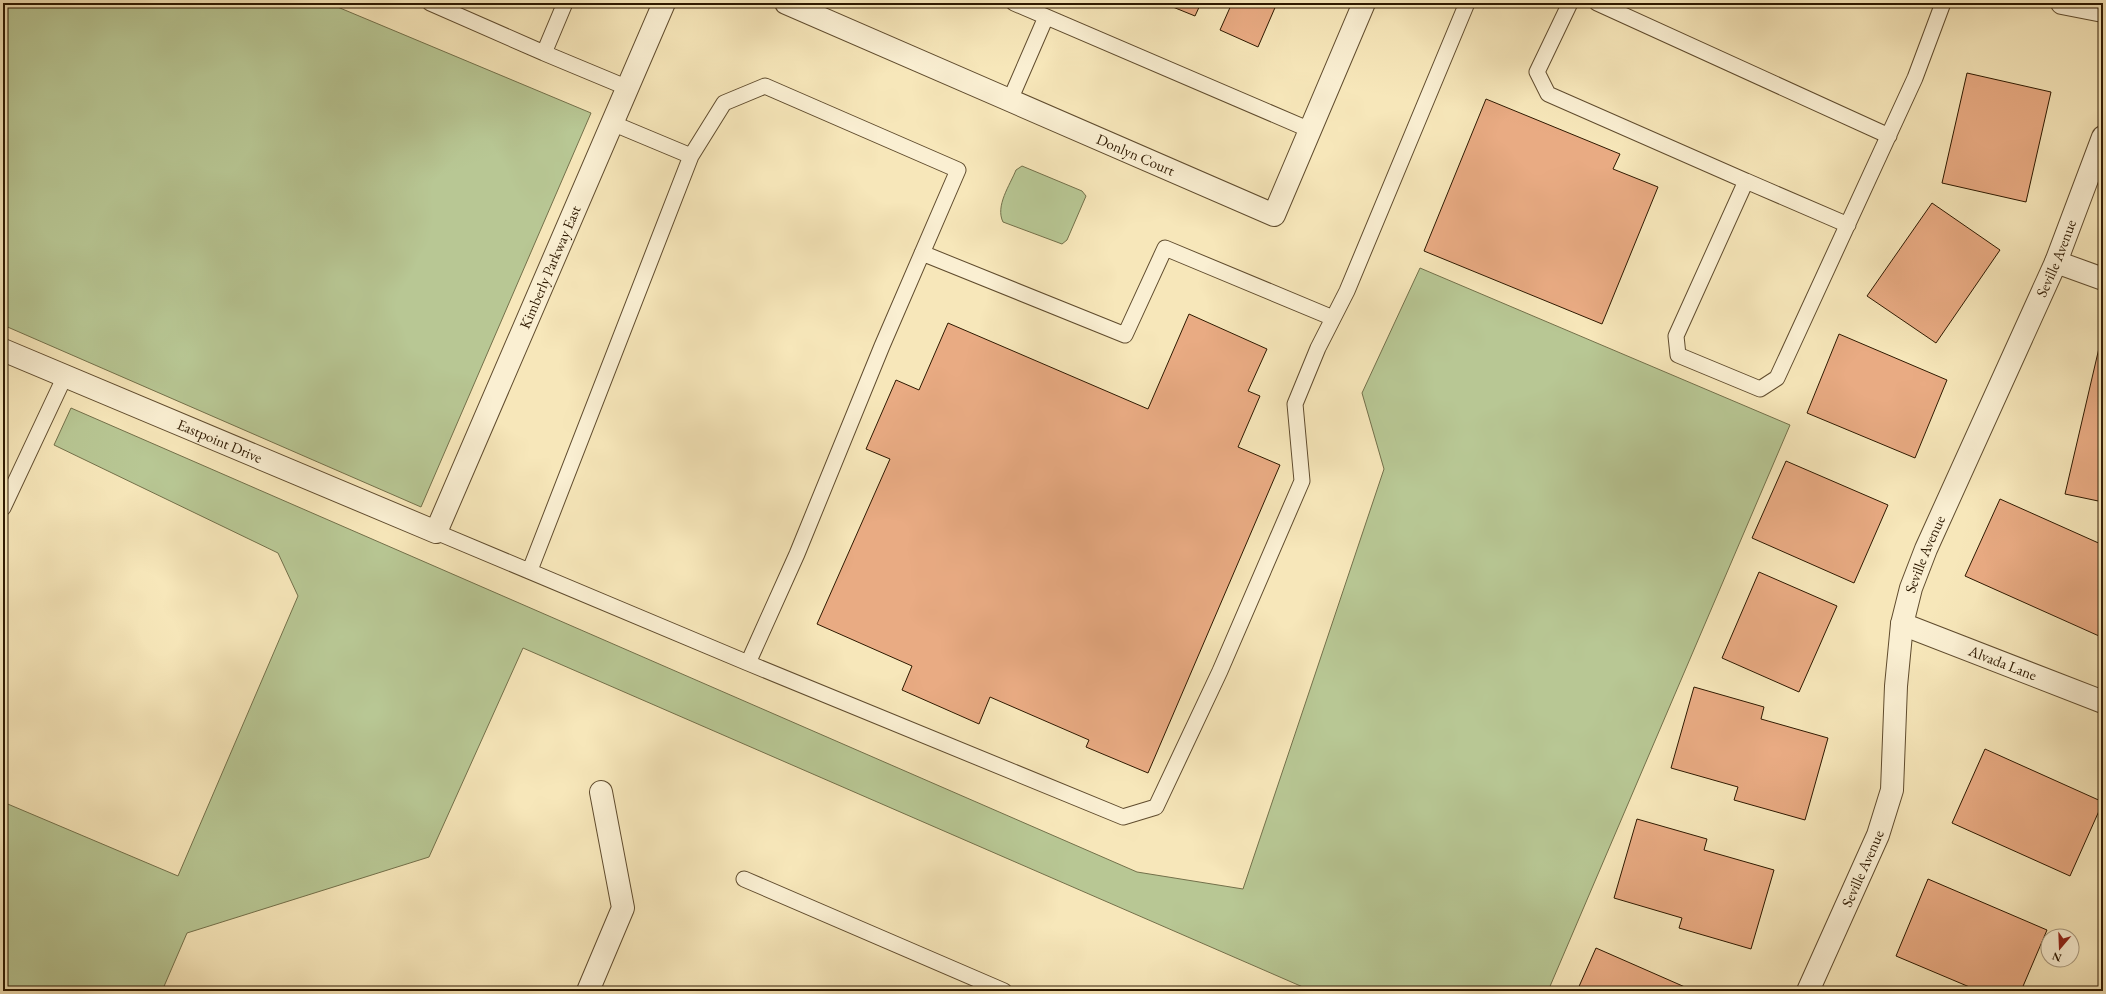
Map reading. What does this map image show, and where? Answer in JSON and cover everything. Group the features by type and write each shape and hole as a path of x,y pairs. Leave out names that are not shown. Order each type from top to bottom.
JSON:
{"street":[{"name":"Kimberly Parkway East","path":"436,532 664,3"},
{"name":"Donlyn Court","path":"786,3 1274,215 1364,3"},
{"path":"2062,3 2103,11"},
{"name":"Seville Avenue","path":"1811,990 1878,835 1892,790 1896,686 1902,624 1911,588 1926,549 2056,262 2103,137"},
{"path":"2056,262 2103,280"},
{"name":"Eastpoint Drive","path":"3,350 436,532"},
{"name":"Alvada Lane","path":"1902,624 2103,702"},
{"path":"588,991 622,908 601,792"}],"lane":[{"path":"430,3 628,88"},
{"path":"544,53 565,3"},
{"path":"1014,3 1310,130"},
{"path":"436,532 530,570 748,663 1122,817 1156,807 1220,671 1302,481 1295,404 1318,348 1347,291 1467,3"},
{"path":"1570,3 1537,72 1548,94 1848,225"},
{"path":"1597,3 1889,136"},
{"path":"1746,181 1676,336 1678,355 1760,389 1778,378 1915,78 1943,3"},
{"path":"1010,100 1046,17"},
{"path":"530,570 691,156 724,103 765,86 958,170 797,554 748,663"},
{"path":"612,123 691,156"},
{"path":"922,254 1124,335 1166,248 1333,318"},
{"path":"3,508 65,376"},
{"path":"744,879 1004,991"}],"green space":[{"path":"3,3 328,3 591,113 421,507 3,325"},
{"path":"1022,166 1082,191 1086,196 1067,240 1062,244 1003,222 1001,209 1004,196 1016,170"},
{"path":"1420,268 1790,425 1548,991 1312,991 523,648 429,857 187,933 162,991 3,991 3,802 178,876 298,596 278,553 54,445 71,408 1137,872 1243,889 1384,469 1362,393"}],"building":[{"path":"1163,3 1201,3 1195,16"},
{"path":"1232,3 1277,3 1258,47 1220,30"},
{"path":"1967,73 2051,92 2026,202 1942,183"},
{"path":"1486,99 1620,154 1613,169 1658,187 1602,324 1424,251"},
{"path":"1932,203 2000,250 1936,343 1867,296"},
{"path":"1189,314 1267,349 1248,391 1260,396 1238,447 1280,465 1148,773 1086,747 1089,740 990,697 979,724 902,690 912,666 817,624 890,459 866,449 896,380 919,390 948,323 1148,409"},
{"path":"1839,334 1947,380 1915,458 1807,413"},
{"path":"2099,348 2103,349 2103,502 2065,494"},
{"path":"1786,461 1888,505 1854,583 1752,538"},
{"path":"2000,499 2103,545 2103,627 2099,636 1965,576"},
{"path":"1759,572 1837,606 1799,692 1722,658"},
{"path":"1694,687 1764,707 1761,719 1828,738 1805,820 1734,800 1738,787 1671,768"},
{"path":"1985,749 2103,802 2070,876 1952,823"},
{"path":"1637,819 1707,839 1704,850 1774,870 1751,949 1679,928 1682,918 1614,898"},
{"path":"1928,879 2042,928 2040,928 2040,946 2021,991 1979,991 1896,956"},
{"path":"1596,948 1694,991 1577,991"}]}
